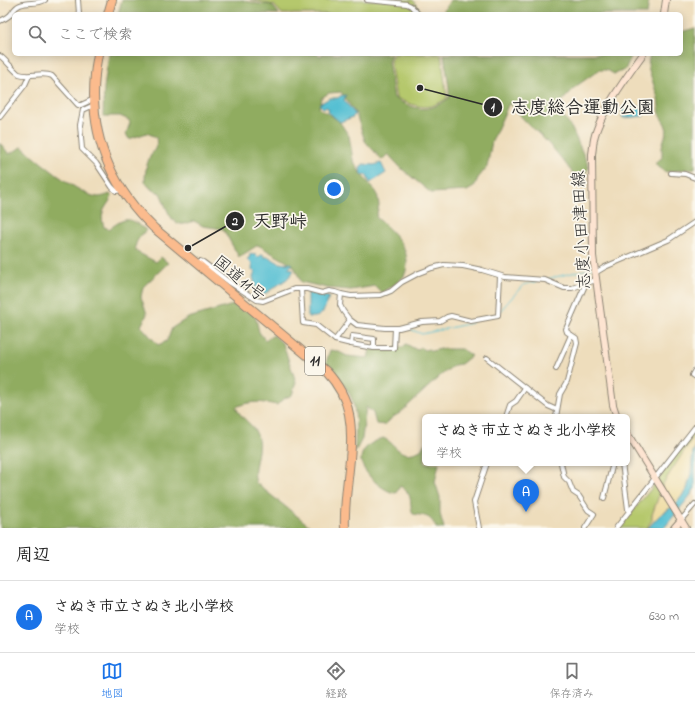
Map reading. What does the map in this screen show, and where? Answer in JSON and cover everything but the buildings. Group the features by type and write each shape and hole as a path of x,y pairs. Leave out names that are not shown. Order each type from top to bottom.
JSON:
{"highway":[{"path":"109,12 112,0"},
{"name":"国道11号","path":"98,56 94,84 94,102 100,141 106,159 122,190 141,215 196,263 326,371 341,392 349,413 351,428 345,506 345,528"}],"main road":[{"path":"664,12 666,0"},
{"name":"志度小田津田線","path":"616,414 613,405 595,273 593,240 594,139 598,125 607,109 642,56"},
{"path":"630,438 686,528"},
{"path":"674,528 680,519"}],"street":[{"path":"12,12 14,9 22,4 40,3 45,0"},
{"path":"78,0 79,12"},
{"path":"367,0 407,4 416,12"},
{"path":"0,21 10,16 12,12"},
{"path":"0,56 6,60 18,73 29,76 48,74 52,76 78,105 81,106 94,102"},
{"path":"0,117 25,85 29,76"},
{"path":"94,102 83,110 80,125 82,149 96,162 112,187 116,191 122,190"},
{"path":"671,173 685,174 695,178"},
{"path":"595,273 605,267 668,240 695,222"},
{"path":"196,263 198,261 203,262 229,282 257,300 263,301 294,289 322,293 335,292 341,294 366,295 387,294 402,282 419,273 444,265 463,266 500,276 546,280 564,288 572,288 596,280"},
{"path":"341,294 340,305 343,311 350,320 357,325 395,328 422,322 440,321 451,316 471,321 498,316 500,276"},
{"path":"556,414 560,394 567,382 577,342 576,338 566,329 586,283"},
{"path":"301,289 303,323 316,325 335,340 374,348 394,348 395,328"},
{"path":"335,340 350,320"},
{"path":"556,369 571,335"},
{"path":"351,344 352,336 374,339 374,348"},
{"path":"487,358 548,406 557,410"},
{"path":"695,370 692,375 695,377"},
{"path":"507,414 510,405 516,401 525,388"},
{"path":"616,528 695,427"},
{"path":"480,528 474,502 486,466"},
{"path":"562,466 564,477 569,482 573,492 580,496 588,510 594,514 585,528"},
{"path":"604,498 612,466"},
{"path":"622,466 628,509 630,511"},
{"path":"680,519 695,504"}],"green space":[{"path":"122,0 241,0 272,5 277,12 119,12"},
{"path":"250,0 413,0 422,12 280,12 274,5"},
{"path":"450,0 649,0 647,12 444,12"},
{"path":"695,28 695,168 666,172 656,165 656,162 662,158 662,146 667,130 660,116 658,98 648,67 649,58 650,56 683,56 683,31"},
{"path":"109,56 390,56 388,61 394,98 408,105 428,108 449,98 444,56 631,56 625,70 614,74 607,70 599,70 575,87 557,107 572,129 589,167 580,183 554,150 509,103 492,141 487,167 478,178 474,187 467,191 431,193 402,169 388,154 382,160 365,141 356,114 341,92 329,93 321,98 319,108 339,121 349,136 353,160 360,173 377,193 379,205 376,217 395,235 407,257 407,265 404,276 382,293 375,286 351,290 327,288 301,282 294,266 258,245 239,257 223,229 203,226 194,221 186,224 177,223 170,216 160,193 151,189 145,182 148,163 156,146 156,137 147,133 129,139 126,134 130,123 129,120 120,116 103,116 104,88"},
{"path":"392,56 441,56 447,98 434,105 422,107 396,98 390,61"},
{"path":"0,143 9,154 22,147 70,184 90,195 98,197 110,194 112,197 102,214 104,227 109,229 124,220 128,220 136,223 146,230 136,243 135,246 137,252 156,262 161,257 168,263 143,287 141,297 147,314 141,326 158,345 167,341 172,328 188,318 240,303 255,315 259,332 265,340 274,335 283,344 296,382 292,395 283,399 277,405 256,402 247,403 236,407 254,429 258,438 259,444 255,472 256,483 312,528 0,528"},
{"path":"406,344 417,350 421,347 424,350 429,349 431,351 441,349 462,349 471,356 461,364 454,365 440,376 385,425 376,424 373,413 366,407 362,439 355,452 356,421 354,405 346,387 326,363 330,350 337,351 347,356 368,358 370,349 394,350 396,347 403,347"},
{"path":"695,429 695,438 693,438 663,484 652,515 652,520 648,528 619,528 651,489"},
{"path":"383,438 403,453 407,454 421,450 422,448 422,466 438,466 435,482 440,497 440,514 444,528 436,528 430,518 413,514 408,493 400,486 396,493 391,492 373,480 361,463 364,450 372,443"}],"sand":[{"path":"693,437 695,438 695,448 687,489 676,504 659,516 648,528 652,520 652,515 663,484"}],"water":[{"path":"346,95 344,100 355,114 353,117 340,122 328,112 329,109 326,107 323,108 319,104 330,98 338,98"},
{"path":"639,106 643,110 644,116 622,117 623,108"},
{"path":"381,163 386,173 370,183 367,176 361,174 360,168 363,164 374,165"},
{"path":"249,254 256,255 258,257 263,254 264,257 269,257 279,263 291,263 291,266 288,268 293,269 293,272 287,279 263,295 258,295 253,277 255,272 252,270 250,261 247,259 250,257"},
{"path":"308,292 329,297 323,312 320,315 308,317"},
{"path":"695,448 695,488 664,528 648,528 659,516 676,504 687,489 691,473 693,451"}],"waterway":[{"path":"598,267 604,265"},
{"path":"547,279 593,268"},
{"path":"500,311 523,285 538,281"},
{"path":"407,328 422,334 472,323"}],"place":[{"name":"志度総合運動公園","path":"420,88"},
{"name":"天野峠","path":"188,248"},
{"name":"さぬき市立さぬき北小学校","path":"526,512"}]}
